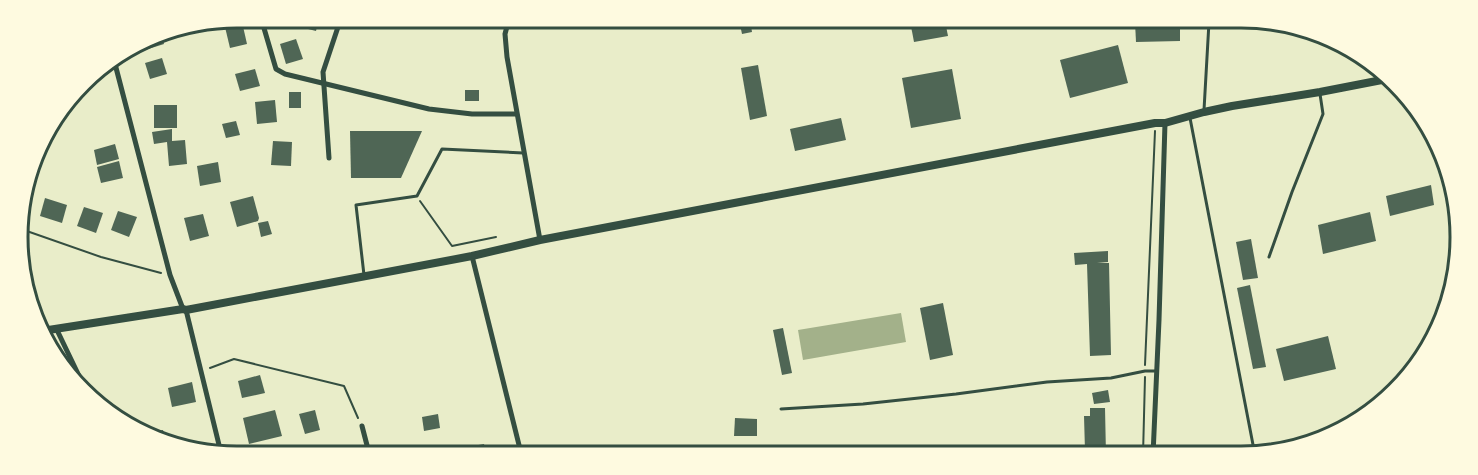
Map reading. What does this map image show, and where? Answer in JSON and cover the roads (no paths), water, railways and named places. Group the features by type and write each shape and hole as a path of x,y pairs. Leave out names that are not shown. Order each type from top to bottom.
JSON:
{"main road":[{"path":"50,329 184,309 472,256 540,240 1155,123 1166,123 1204,112 1320,92 1377,79"}],"street":[{"path":"264,28 276,69 285,74 429,109 472,114 516,114"},
{"path":"329,158 324,72 338,28"},
{"path":"507,28 507,57 540,240"},
{"path":"116,68 170,275 184,309 219,445"},
{"path":"1153,446 1166,123"},
{"path":"472,256 519,446"},
{"path":"56,328 76,370"},
{"path":"362,426 367,446"}],"lane":[{"path":"1204,112 1209,28"},
{"path":"1269,257 1323,114 1320,92"},
{"path":"1190,117 1253,446"},
{"path":"364,276 356,205 417,196 442,149 525,153"},
{"path":"781,409 863,404 1047,382 1111,378 1145,371 1157,371"}]}
